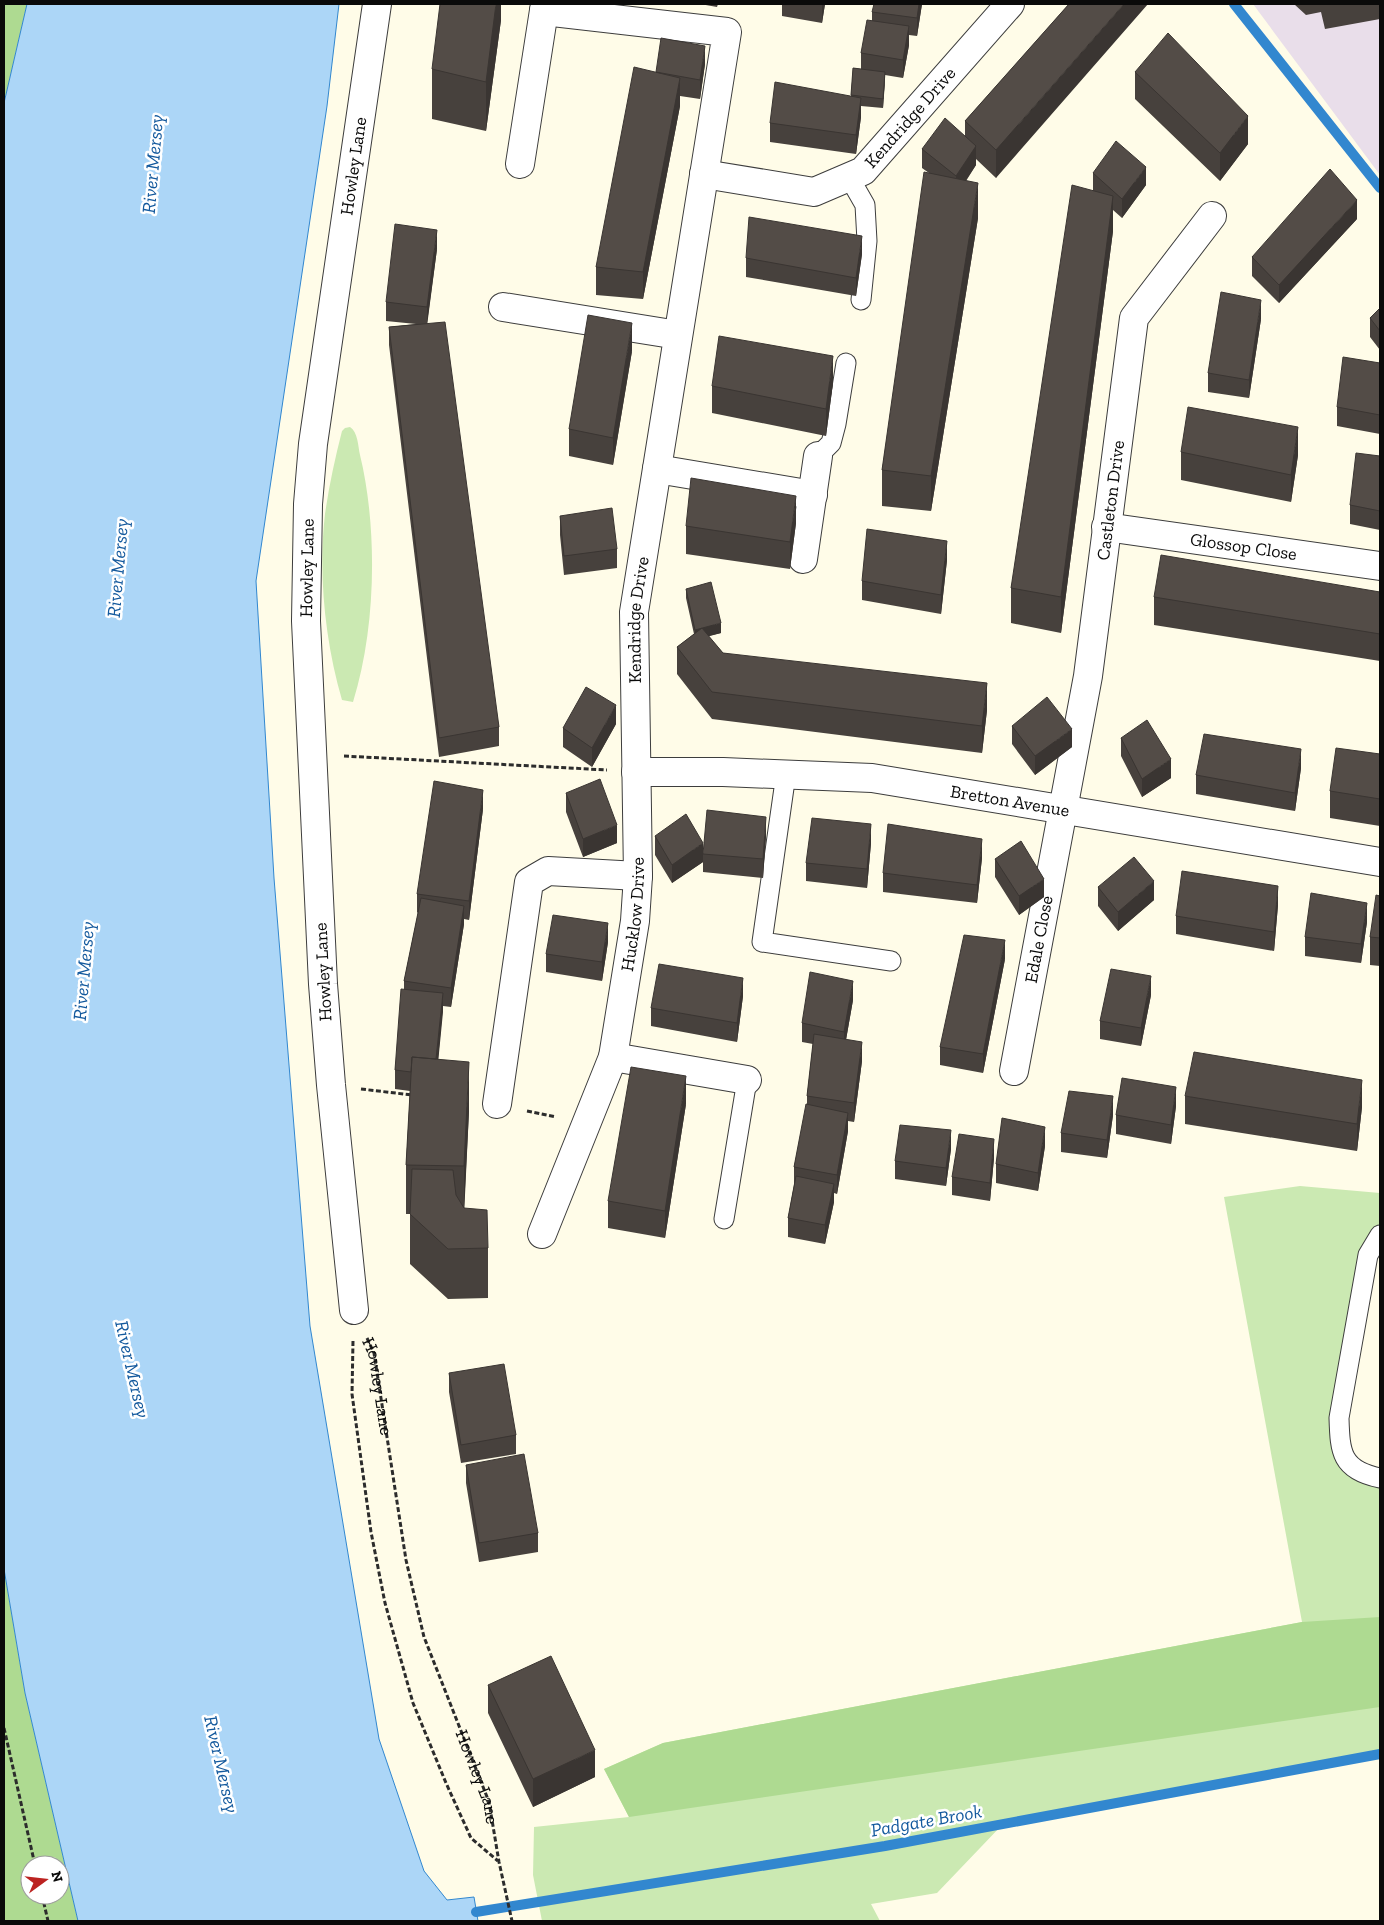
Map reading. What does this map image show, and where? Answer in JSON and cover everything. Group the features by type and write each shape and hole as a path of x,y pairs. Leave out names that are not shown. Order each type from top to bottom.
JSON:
{"street":[{"name":"Howley Lane","path":"354,1310 331,1085 323,984 306,621 308,504 311,470 377,4"},
{"name":"Kendridge Drive","path":"704,174 814,192 863,171 1005,5"},
{"name":"Kendridge Drive","path":"520,164 545,7 727,32 634,612 636,772"},
{"name":"Castleton Drive","path":"1064,809 1088,676 1134,318 1212,216"},
{"path":"503,307 678,335"},
{"path":"803,559 818,456"},
{"path":"657,469 813,495"},
{"name":"Glossop Close","path":"1106,527 1380,566"},
{"name":"Bretton Avenue","path":"636,772 786,774 872,778 1380,862"},
{"name":"Hucklow Drive","path":"542,1234 613,1057 635,921 638,876 636,772"},
{"name":"Edale Close","path":"1014,1071 1064,809"},
{"path":"497,1104 529,882 548,871 638,876"},
{"path":"613,1057 747,1080"}],"lane":[{"path":"849,177 865,205 867,241 861,300"},
{"path":"818,456 831,442 836,424 846,363"},
{"path":"786,774 762,942 891,961"},
{"path":"724,1219 747,1080"},
{"path":"1380,1235 1368,1255 1340,1418 1340,1444 1344,1458 1357,1470 1380,1478"}],"path":[{"path":"313,754 636,772"},
{"path":"331,1085 419,1095"},
{"path":"497,1104 586,1123"},
{"path":"354,1310 352,1394 371,1532 385,1603 413,1703 446,1784 471,1838 499,1862"},
{"name":"Howley Lane","path":"354,1310 374,1352 406,1560 424,1637 489,1802 499,1862 512,1921"},
{"path":"4,1728 33,1855"},
{"path":"44,1905 48,1921"}],"shaded area":[{"path":"1253,4 1380,4 1380,175"}],"green space":[{"path":"4,4 27,4 4,103"},
{"path":"350,427 355,432 366,484 372,546 370,611 361,673 353,702 342,700 336,678 324,607 322,560 325,514 332,472 342,431"},
{"path":"1300,1186 1380,1193 1380,1235 1340,1444 1380,1478 1380,1755 1002,1825 937,1893 871,1904 880,1921 542,1921 533,1875 534,1827 629,1817 604,1769 663,1743 1302,1622 1224,1197"},
{"path":"4,1569 25,1693 63,1855 20,1855 20,1905 70,1905 70,1887 78,1921 4,1921"},
{"path":"1380,1617 1380,1707 629,1817 604,1769 663,1743 1302,1622"}],"water":[{"name":"River Mersey","path":"27,4 339,4 327,106 256,581 274,878 310,1326 379,1739 424,1871 447,1900 474,1897 478,1921 78,1921 70,1887 70,1855 63,1855 25,1693 4,1569 4,103"}],"building":[{"path":"440,4 496,4 486,82 432,69"},
{"path":"874,4 919,4 917,18 872,12"},
{"path":"1069,4 1124,4 996,150 965,121"},
{"path":"867,20 909,26 903,60 861,53"},
{"path":"1168,33 1248,116 1220,153 1135,72"},
{"path":"661,38 705,46 700,80 656,72"},
{"path":"634,67 680,78 643,272 596,267"},
{"path":"853,68 885,72 883,99 851,95"},
{"path":"775,82 861,98 856,135 770,123"},
{"path":"945,118 976,146 956,176 922,149"},
{"path":"1116,141 1146,167 1122,199 1093,173"},
{"path":"1330,169 1357,200 1279,285 1252,257"},
{"path":"924,172 978,183 931,476 882,470"},
{"path":"1072,185 1113,196 1061,597 1011,588"},
{"path":"749,217 862,236 856,278 746,258"},
{"path":"395,224 437,230 427,307 386,302"},
{"path":"1221,292 1261,300 1249,380 1208,373"},
{"path":"1380,308 1380,331 1370,318"},
{"path":"588,315 632,323 613,438 569,429"},
{"path":"445,322 499,727 439,738 389,327"},
{"path":"719,336 833,356 826,409 712,386"},
{"path":"1343,357 1380,363 1380,415 1337,407"},
{"path":"1188,407 1298,427 1291,475 1181,452"},
{"path":"1356,453 1380,456 1380,511 1350,505"},
{"path":"691,478 796,496 790,542 686,526"},
{"path":"612,508 617,549 564,556 560,516"},
{"path":"867,529 947,541 941,595 862,581"},
{"path":"1161,555 1380,592 1380,634 1154,597"},
{"path":"711,582 721,623 695,630 686,589"},
{"path":"702,628 723,653 987,683 982,726 712,692 677,647"},
{"path":"586,687 616,705 592,748 563,728"},
{"path":"1047,697 1072,729 1035,756 1012,726"},
{"path":"1147,720 1171,759 1142,779 1121,738"},
{"path":"1204,734 1301,749 1295,793 1196,775"},
{"path":"1336,748 1380,754 1380,799 1330,791"},
{"path":"600,779 617,825 583,839 566,793"},
{"path":"434,781 483,790 469,901 417,894"},
{"path":"707,810 766,817 763,859 703,854"},
{"path":"686,814 703,843 672,865 655,836"},
{"path":"812,818 871,824 867,869 806,863"},
{"path":"888,824 982,839 977,885 883,873"},
{"path":"1021,841 1044,879 1019,896 995,859"},
{"path":"1134,857 1154,881 1118,912 1098,887"},
{"path":"1182,871 1278,886 1274,932 1176,916"},
{"path":"1311,893 1367,903 1361,944 1305,937"},
{"path":"1376,895 1380,896 1380,938 1370,937"},
{"path":"421,898 464,906 451,988 404,981"},
{"path":"553,915 608,923 602,962 546,954"},
{"path":"964,935 1005,940 983,1054 940,1047"},
{"path":"659,964 743,978 737,1023 651,1008"},
{"path":"1111,969 1151,976 1141,1028 1100,1021"},
{"path":"810,972 853,981 844,1032 802,1023"},
{"path":"401,989 443,993 436,1059 412,1057 411,1072 395,1070"},
{"path":"814,1034 862,1042 854,1103 807,1096"},
{"path":"1194,1052 1362,1080 1357,1124 1185,1096"},
{"path":"412,1057 469,1062 464,1166 406,1165"},
{"path":"631,1067 686,1076 665,1211 608,1201"},
{"path":"1122,1078 1176,1087 1171,1125 1116,1115"},
{"path":"1069,1091 1113,1096 1107,1140 1061,1133"},
{"path":"806,1104 848,1113 837,1175 794,1167"},
{"path":"1002,1118 1045,1127 1038,1173 996,1164"},
{"path":"900,1125 951,1130 946,1168 895,1161"},
{"path":"959,1134 994,1139 990,1183 952,1177"},
{"path":"412,1169 453,1170 456,1195 464,1208 487,1210 488,1248 448,1249 410,1214"},
{"path":"796,1176 834,1184 825,1225 788,1218"},
{"path":"504,1364 516,1435 461,1445 449,1373"},
{"path":"524,1454 538,1533 479,1543 466,1465"},
{"path":"551,1656 595,1750 533,1779 488,1685"}],"waterway":[{"path":"1234,4 1380,188"},
{"name":"Padgate Brook","path":"476,1912 885,1846 1380,1754"}]}
